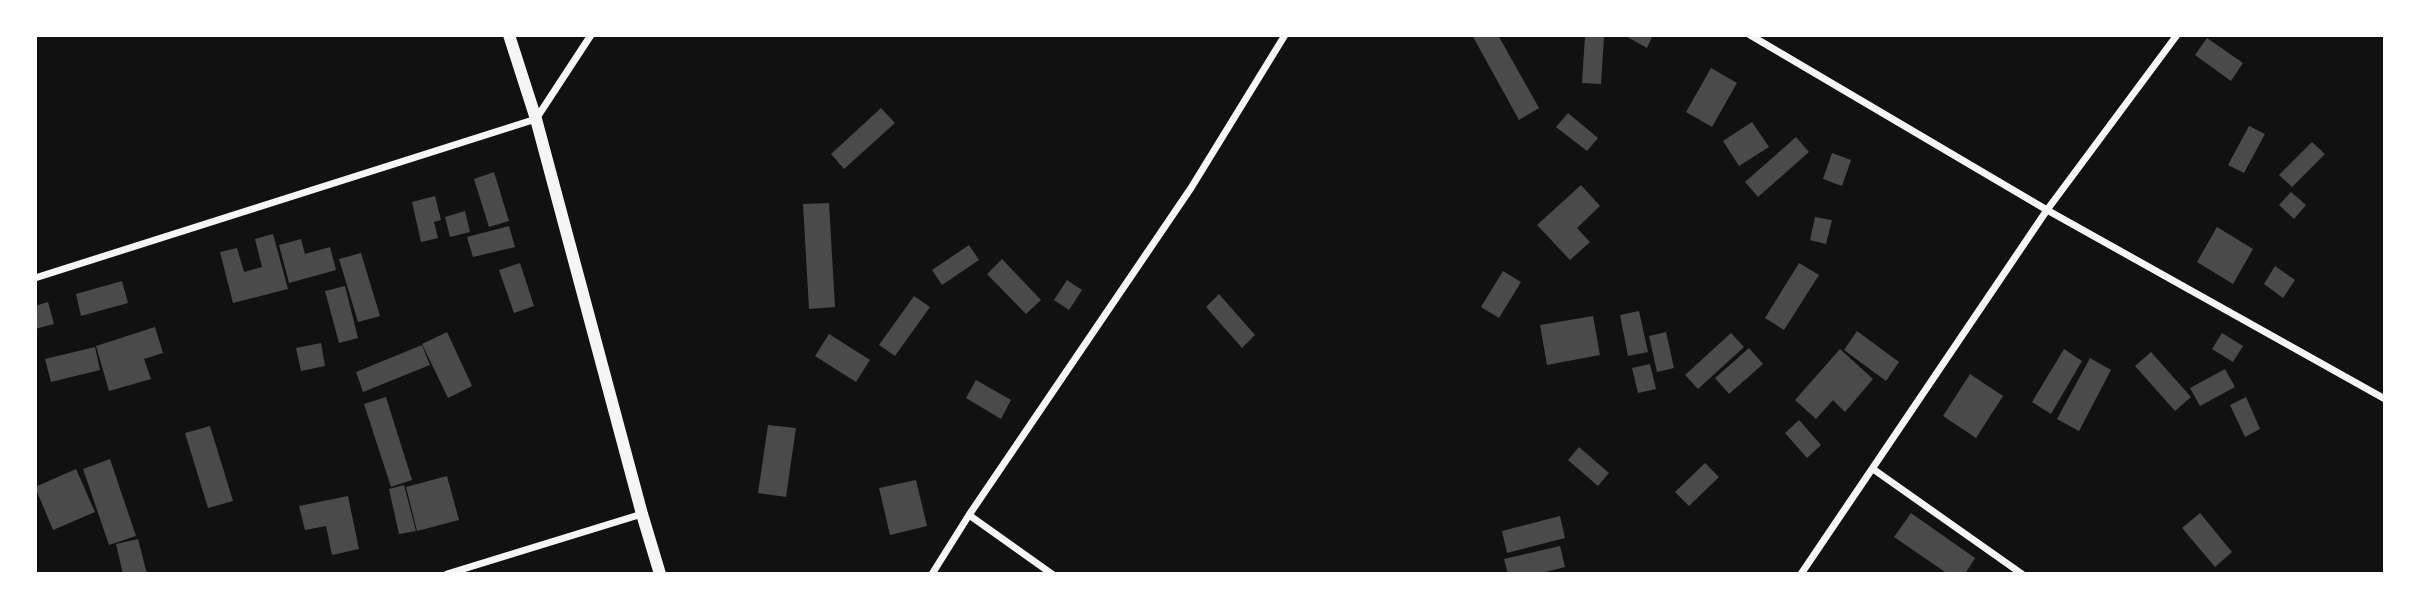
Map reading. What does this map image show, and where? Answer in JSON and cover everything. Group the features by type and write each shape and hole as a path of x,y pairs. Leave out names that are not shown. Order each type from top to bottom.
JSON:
{"street":[{"path":"509,35 536,119 660,574"},
{"path":"35,278 536,119 591,35"},
{"path":"932,574 969,515 1191,188 1285,35"},
{"path":"1750,35 2048,210 2385,399"},
{"path":"1801,574 2048,210 2177,35"},
{"path":"1873,469 2022,574"},
{"path":"447,574 642,514"},
{"path":"969,515 1052,574"}],"building":[{"path":"1472,35 1498,35 1539,108 1519,120"},
{"path":"1624,35 1653,35 1647,48"},
{"path":"1585,36 1604,37 1601,84 1582,83"},
{"path":"2207,38 2243,63 2231,81 2195,55"},
{"path":"1711,68 1737,83 1712,127 1686,112"},
{"path":"881,108 895,123 844,169 831,154"},
{"path":"1568,113 1598,138 1587,151 1556,127"},
{"path":"1752,122 1769,147 1739,166 1723,141"},
{"path":"2249,126 2265,134 2244,173 2228,165"},
{"path":"1796,137 1809,152 1758,197 1745,182"},
{"path":"2312,142 2325,154 2292,187 2279,175"},
{"path":"1832,153 1851,160 1842,186 1823,179"},
{"path":"494,172 509,221 489,227 474,179"},
{"path":"1581,185 1600,206 1577,228 1590,242 1570,260 1537,225"},
{"path":"2291,192 2306,205 2294,219 2279,205"},
{"path":"435,196 441,220 434,222 438,238 421,242 412,202"},
{"path":"829,203 835,307 809,309 803,204"},
{"path":"465,211 470,232 450,237 445,217"},
{"path":"1815,217 1832,220 1826,244 1810,240"},
{"path":"509,226 515,247 473,257 467,237"},
{"path":"2217,227 2253,249 2233,284 2197,262"},
{"path":"273,234 288,289 233,303 220,252 237,248 244,272 262,267 255,239"},
{"path":"301,239 305,254 330,247 336,270 289,283 279,245"},
{"path":"969,245 979,260 942,285 932,270"},
{"path":"361,253 380,316 358,322 339,259"},
{"path":"1002,259 1041,300 1026,314 987,274"},
{"path":"520,263 534,306 514,313 499,270"},
{"path":"1799,263 1819,275 1784,330 1765,318"},
{"path":"2275,266 2295,280 2283,298 2264,284"},
{"path":"1503,271 1521,282 1499,318 1481,307"},
{"path":"1067,280 1082,290 1069,310 1054,300"},
{"path":"122,281 128,303 81,316 76,294"},
{"path":"345,286 358,338 339,343 325,291"},
{"path":"1219,294 1255,335 1242,348 1206,307"},
{"path":"914,296 930,307 895,356 879,345"},
{"path":"48,302 54,324 35,329 35,306"},
{"path":"1639,311 1648,352 1628,356 1620,315"},
{"path":"1593,316 1600,355 1547,365 1540,325"},
{"path":"155,327 163,353 144,359 151,379 109,391 96,346"},
{"path":"1857,331 1899,362 1886,381 1844,350"},
{"path":"447,332 472,386 448,398 422,344"},
{"path":"1666,332 1674,368 1657,372 1649,336"},
{"path":"1731,333 1744,347 1698,389 1685,375"},
{"path":"2222,333 2243,346 2233,362 2212,349"},
{"path":"829,334 870,360 856,382 815,356"},
{"path":"321,343 325,366 301,371 296,348"},
{"path":"422,345 430,365 363,392 356,372"},
{"path":"95,347 100,370 51,382 45,359"},
{"path":"1749,348 1763,364 1729,394 1715,378"},
{"path":"1840,349 1873,379 1845,412 1833,400 1816,419 1795,400"},
{"path":"2064,349 2082,361 2051,414 2032,402"},
{"path":"2151,352 2191,397 2175,411 2135,366"},
{"path":"2090,358 2111,370 2079,431 2057,419"},
{"path":"1650,364 1656,389 1638,393 1632,368"},
{"path":"2225,369 2235,387 2200,406 2190,388"},
{"path":"1970,374 2003,396 1976,438 1943,416"},
{"path":"976,380 1011,400 1001,419 966,398"},
{"path":"386,397 412,480 391,487 364,404"},
{"path":"2246,397 2260,429 2245,437 2230,405"},
{"path":"1799,420 1821,445 1807,458 1785,433"},
{"path":"768,425 796,428 786,497 758,493"},
{"path":"210,426 233,501 208,508 185,433"},
{"path":"1579,447 1609,473 1598,486 1568,460"},
{"path":"110,459 136,536 109,545 83,469"},
{"path":"1705,463 1719,477 1689,506 1675,492"},
{"path":"76,469 95,512 53,530 35,487"},
{"path":"447,476 459,520 417,531 406,487"},
{"path":"916,480 927,526 890,535 879,488"},
{"path":"404,485 416,531 399,534 389,489"},
{"path":"348,496 359,549 332,555 326,526 305,530 299,506"},
{"path":"1911,513 1975,558 1965,574 1948,574 1894,537"},
{"path":"2200,513 2232,552 2215,567 2182,528"},
{"path":"1560,516 1565,538 1507,553 1502,531"},
{"path":"138,539 147,574 123,574 116,544"},
{"path":"1560,546 1565,567 1537,574 1508,574 1504,559"}]}
